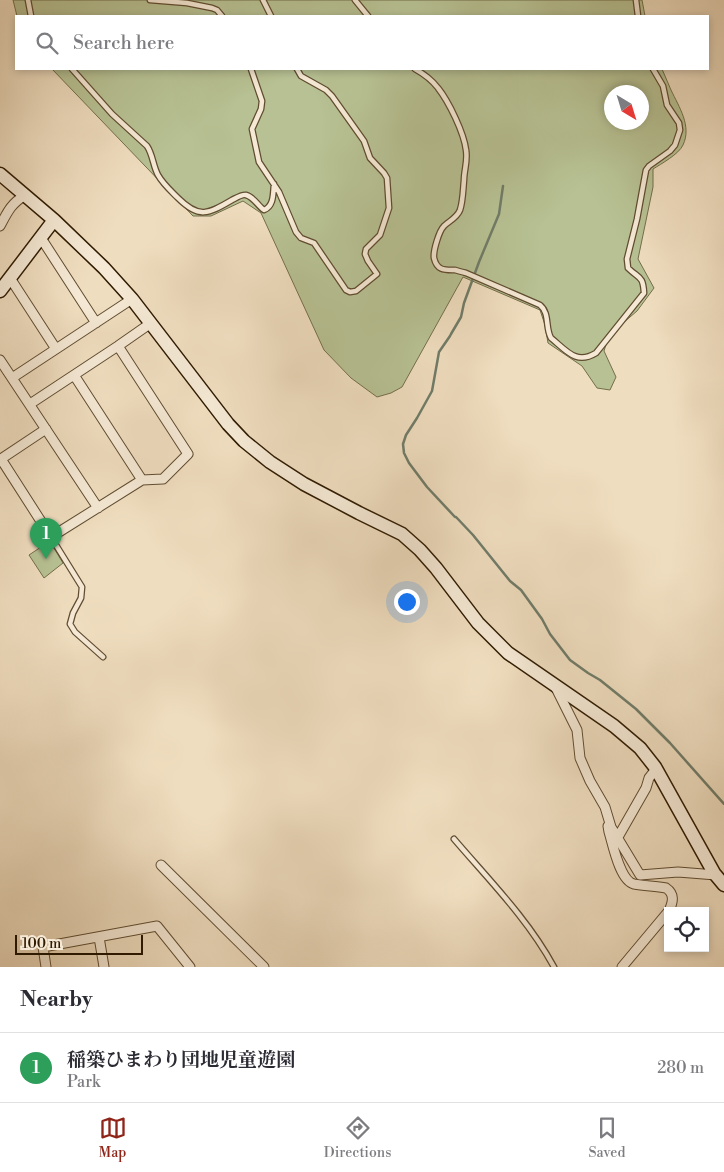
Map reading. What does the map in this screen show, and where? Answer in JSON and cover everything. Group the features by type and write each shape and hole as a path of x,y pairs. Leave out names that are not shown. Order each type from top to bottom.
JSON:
{"street":[{"path":"0,174 54,220 104,268 132,299 228,424 244,440 270,462 304,484 359,514 402,534 420,550 473,616 508,653 630,738 656,769 720,880"},
{"path":"0,226 9,209 25,195"},
{"path":"0,291 54,220"},
{"path":"40,238 96,323"},
{"path":"10,278 56,349"},
{"path":"12,378 132,299"},
{"path":"30,404 150,323"},
{"path":"46,429 1,458 51,537 142,480 163,479 188,454 118,346"},
{"path":"0,360 98,508"},
{"path":"74,375 142,480"},
{"path":"555,686 577,730 580,758 590,781 605,807 611,827 640,875 678,872 720,880"},
{"path":"618,837 649,778 656,769"},
{"path":"608,816 609,832 623,874 633,884 670,890 673,901 670,907"},
{"path":"161,865 264,967"},
{"path":"622,967 664,916"},
{"path":"46,967 43,947 157,926 190,967"},
{"path":"99,937 104,967"}],"lane":[{"path":"28,0 31,15"},
{"path":"150,0 187,3 212,8 221,15"},
{"path":"263,0 270,15"},
{"path":"355,0 367,15"},
{"path":"636,0 638,15"},
{"path":"73,70 112,114 148,146 158,174 166,186 192,210 200,213 208,212 240,196 246,196 254,200 264,210 271,205 274,184"},
{"path":"251,70 262,101 261,109 252,129 259,162 279,192 296,232 301,238 314,243 346,290 350,292 356,291 377,274 365,254 366,249 380,234 389,208 386,178 384,173 370,158 364,141 332,96 326,90 301,76 298,70"},
{"path":"417,70 423,73 438,88 462,132 466,148 467,161 459,212 440,230 434,258 442,270 455,270 466,273 543,307 551,338 574,357 579,358 588,357 596,353 644,293 642,280 628,268 627,259 646,170 670,151 675,145 680,130 667,105 663,86 654,70"},
{"path":"51,537 82,587 82,598 70,624 75,632 104,657"},
{"path":"454,839 525,922 544,948 554,967"}],"green space":[{"path":"13,0 642,0 645,15 17,15"},
{"path":"53,70 662,70 681,110 685,124 685,138 681,148 653,169 653,187 638,259 654,288 637,311 609,335 604,351 616,377 610,390 597,388 582,366 548,343 540,310 463,277 402,387 377,397 351,378 324,350 261,213 243,201 211,216 193,216"},
{"path":"47,543 52,545 63,563 44,578 29,555"}],"waterway":[{"path":"503,186 499,214 479,262 464,303 461,317 439,352 432,391 406,435 403,444 404,453 427,487 473,535 510,581 521,590 570,660 600,680 636,709 670,743 724,804"}],"place":[{"name":"稲築ひまわり団地児童遊園","path":"46,559"}]}
